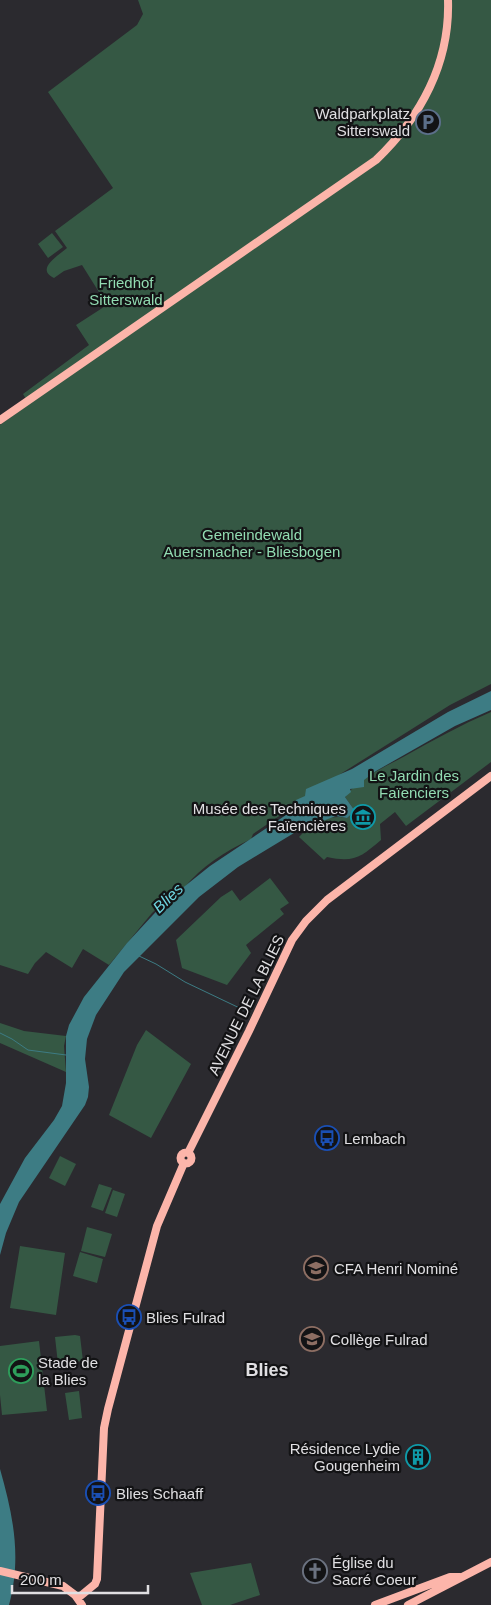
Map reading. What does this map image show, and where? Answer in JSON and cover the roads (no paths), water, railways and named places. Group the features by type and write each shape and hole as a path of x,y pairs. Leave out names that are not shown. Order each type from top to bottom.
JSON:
{"main road":[{"path":"0,420 376,160 406,128 420,108 431,86 444,47 448,19 448,0"},
{"name":"AVENUE DE LA BLIES","path":"80,1601 97,1579 104,1428 158,1226 184,1163 181,1156 188,1153 250,1032 286,950 306,920 327,900 491,776"},
{"path":"408,1605 428,1589 450,1577 460,1577 491,1562"},
{"path":"3,1572 63,1586 80,1601"},
{"path":"375,1605 414,1590 428,1589"},
{"path":"414,1590 419,1595 419,1598"}],"water":[{"path":"491,691 491,710 455,726 376,771 364,780 364,787 350,789 351,792 345,797 355,811 347,818 336,816 299,830 238,867 199,897 124,972 96,1015 87,1039 85,1059 89,1087 85,1105 19,1202 6,1233 0,1255 0,1204 25,1158 54,1120 62,1106 66,1083 66,1036 69,1025 84,997 127,943 165,902 210,866 289,813 296,800 305,796 306,789 352,769 448,712"},
{"path":"0,1469 9,1503 14,1536 15,1570 9,1605 0,1605"}],"waterway":[{"path":"139,956 185,982 250,1013"},
{"path":"0,1033 28,1050 66,1055"}],"place":[{"name":"Waldparkplatz Sitterswald","path":"428,122"},
{"name":"Musée des Techniques Faïencières","path":"363,817"},
{"name":"Lembach","path":"327,1138"},
{"name":"CFA Henri Nominé","path":"316,1268"},
{"name":"Blies Fulrad","path":"129,1317"},
{"name":"Collège Fulrad","path":"312,1339"},
{"name":"Stade de la Blies","path":"21,1371"},
{"name":"Résidence Lydie Gougenheim","path":"418,1457"},
{"name":"Blies Schaaff","path":"98,1493"},
{"name":"Église du Sacré Coeur","path":"315,1571"}],"district":[{"name":"Blies","path":"267,1370"}],"park label":[{"name":"Friedhof Sitterswald","path":"126,290"},
{"name":"Gemeindewald Auersmacher - Bliesbogen","path":"252,542"},
{"name":"Le Jardin des Faïenciers","path":"414,784"}]}
